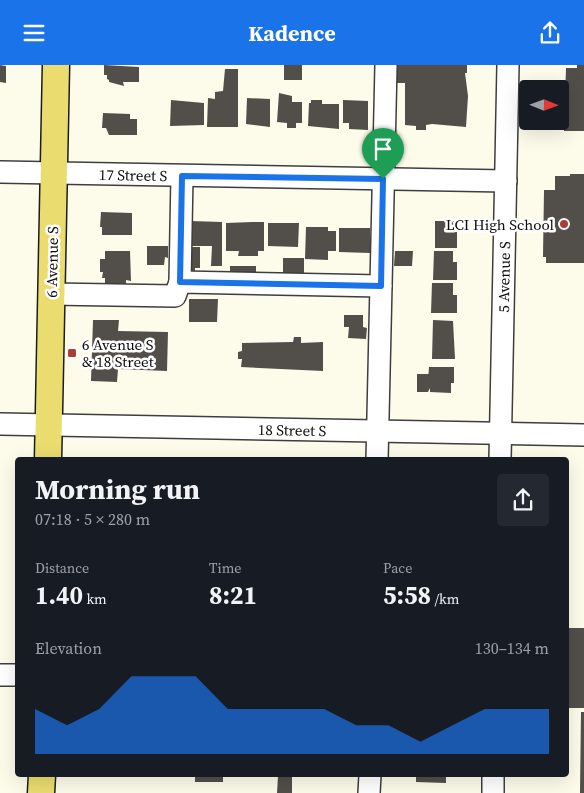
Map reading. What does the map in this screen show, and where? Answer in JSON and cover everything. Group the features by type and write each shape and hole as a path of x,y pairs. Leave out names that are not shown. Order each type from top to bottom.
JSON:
{"main road":[{"name":"6 Avenue S","path":"48,457 56,65"},
{"path":"41,793 42,777"}],"street":[{"path":"377,457 386,65"},
{"name":"5 Avenue S","path":"500,457 508,65"},
{"name":"17 Street S","path":"0,172 506,181"},
{"path":"51,294 175,296 180,282 182,176"},
{"path":"180,282 381,286"},
{"name":"18 Street S","path":"0,425 584,435"},
{"path":"0,675 15,675"},
{"path":"369,793 370,777"},
{"path":"493,777 493,793"}],"building":[{"path":"0,65 6,66 6,83 0,82"},
{"path":"104,65 139,67 139,82 123,82 124,86 109,82 107,75 104,75"},
{"path":"284,65 302,65 302,80 284,80"},
{"path":"394,65 467,65 467,73 465,73 468,96 466,127 432,124 426,125 426,130 416,130 416,126 405,125 405,83 393,83"},
{"path":"577,65 584,65 584,131 564,131 569,130 569,80 566,80 566,68 577,68"},
{"path":"225,69 238,69 238,127 207,127 208,98 215,99 215,92 223,91"},
{"path":"279,93 292,96 292,102 302,102 302,123 296,123 296,128 287,128 287,123 277,122"},
{"path":"247,98 270,99 270,127 246,124"},
{"path":"171,100 204,103 204,125 170,126"},
{"path":"311,100 322,100 322,104 339,104 339,129 308,126 309,103 311,103"},
{"path":"343,100 368,101 368,130 349,129 349,123 343,123"},
{"path":"103,113 130,114 130,119 137,119 137,135 109,135 106,128 102,128"},
{"name":"LCI High School","path":"570,174 584,174 584,263 546,263 546,257 543,257 544,190 555,190 555,176 570,176"},
{"path":"101,212 132,213 132,235 102,235 102,227 100,227"},
{"path":"190,221 222,222 222,266 211,266 212,246 189,246"},
{"path":"435,221 454,221 454,232 457,232 457,248 435,248"},
{"path":"264,222 264,251 258,251 258,256 238,256 239,251 226,251 226,223"},
{"path":"268,223 299,223 298,247 268,246"},
{"path":"306,227 328,227 328,231 336,231 336,251 328,251 328,260 305,259"},
{"path":"339,228 370,228 370,253 339,252"},
{"path":"147,246 168,246 168,258 165,257 164,265 147,265"},
{"path":"186,247 200,247 200,268 195,268 195,271 188,271"},
{"path":"105,251 130,251 131,281 126,280 126,290 105,290 105,278 102,278 103,272 100,272 100,259 105,259"},
{"path":"395,251 413,251 412,266 394,266"},
{"path":"434,251 453,251 453,262 457,262 457,280 433,280"},
{"path":"283,258 304,258 304,281 283,281"},
{"path":"230,266 256,266 256,274 230,274"},
{"path":"432,283 453,283 453,295 457,295 457,313 431,313"},
{"path":"189,299 218,299 217,322 189,322"},
{"path":"344,315 363,315 363,327 367,328 366,339 348,338 349,327 344,327"},
{"path":"93,320 119,320 118,331 168,332 167,371 118,369 117,382 91,381"},
{"path":"433,320 453,321 455,359 432,359"},
{"path":"294,337 301,337 301,343 323,342 323,371 241,367 242,359 238,359 238,352 242,351 242,343 293,342"},
{"path":"429,367 454,367 454,383 451,383 451,393 430,392 430,388 428,392 417,392 417,374 428,374"},
{"path":"569,628 584,628 584,708 569,708"},
{"path":"581,712 584,712 584,793 580,793"},
{"path":"195,777 223,777 223,782 195,782"},
{"path":"278,777 292,777 292,793 277,793"},
{"path":"416,777 446,777 446,783 416,782"}],"place":[{"name":"LCI High School","path":"564,224"},
{"name":"6 Avenue S & 18 Street","path":"72,353"}],"route":[{"path":"182,176 383,179 381,286 180,282 182,176"}]}
